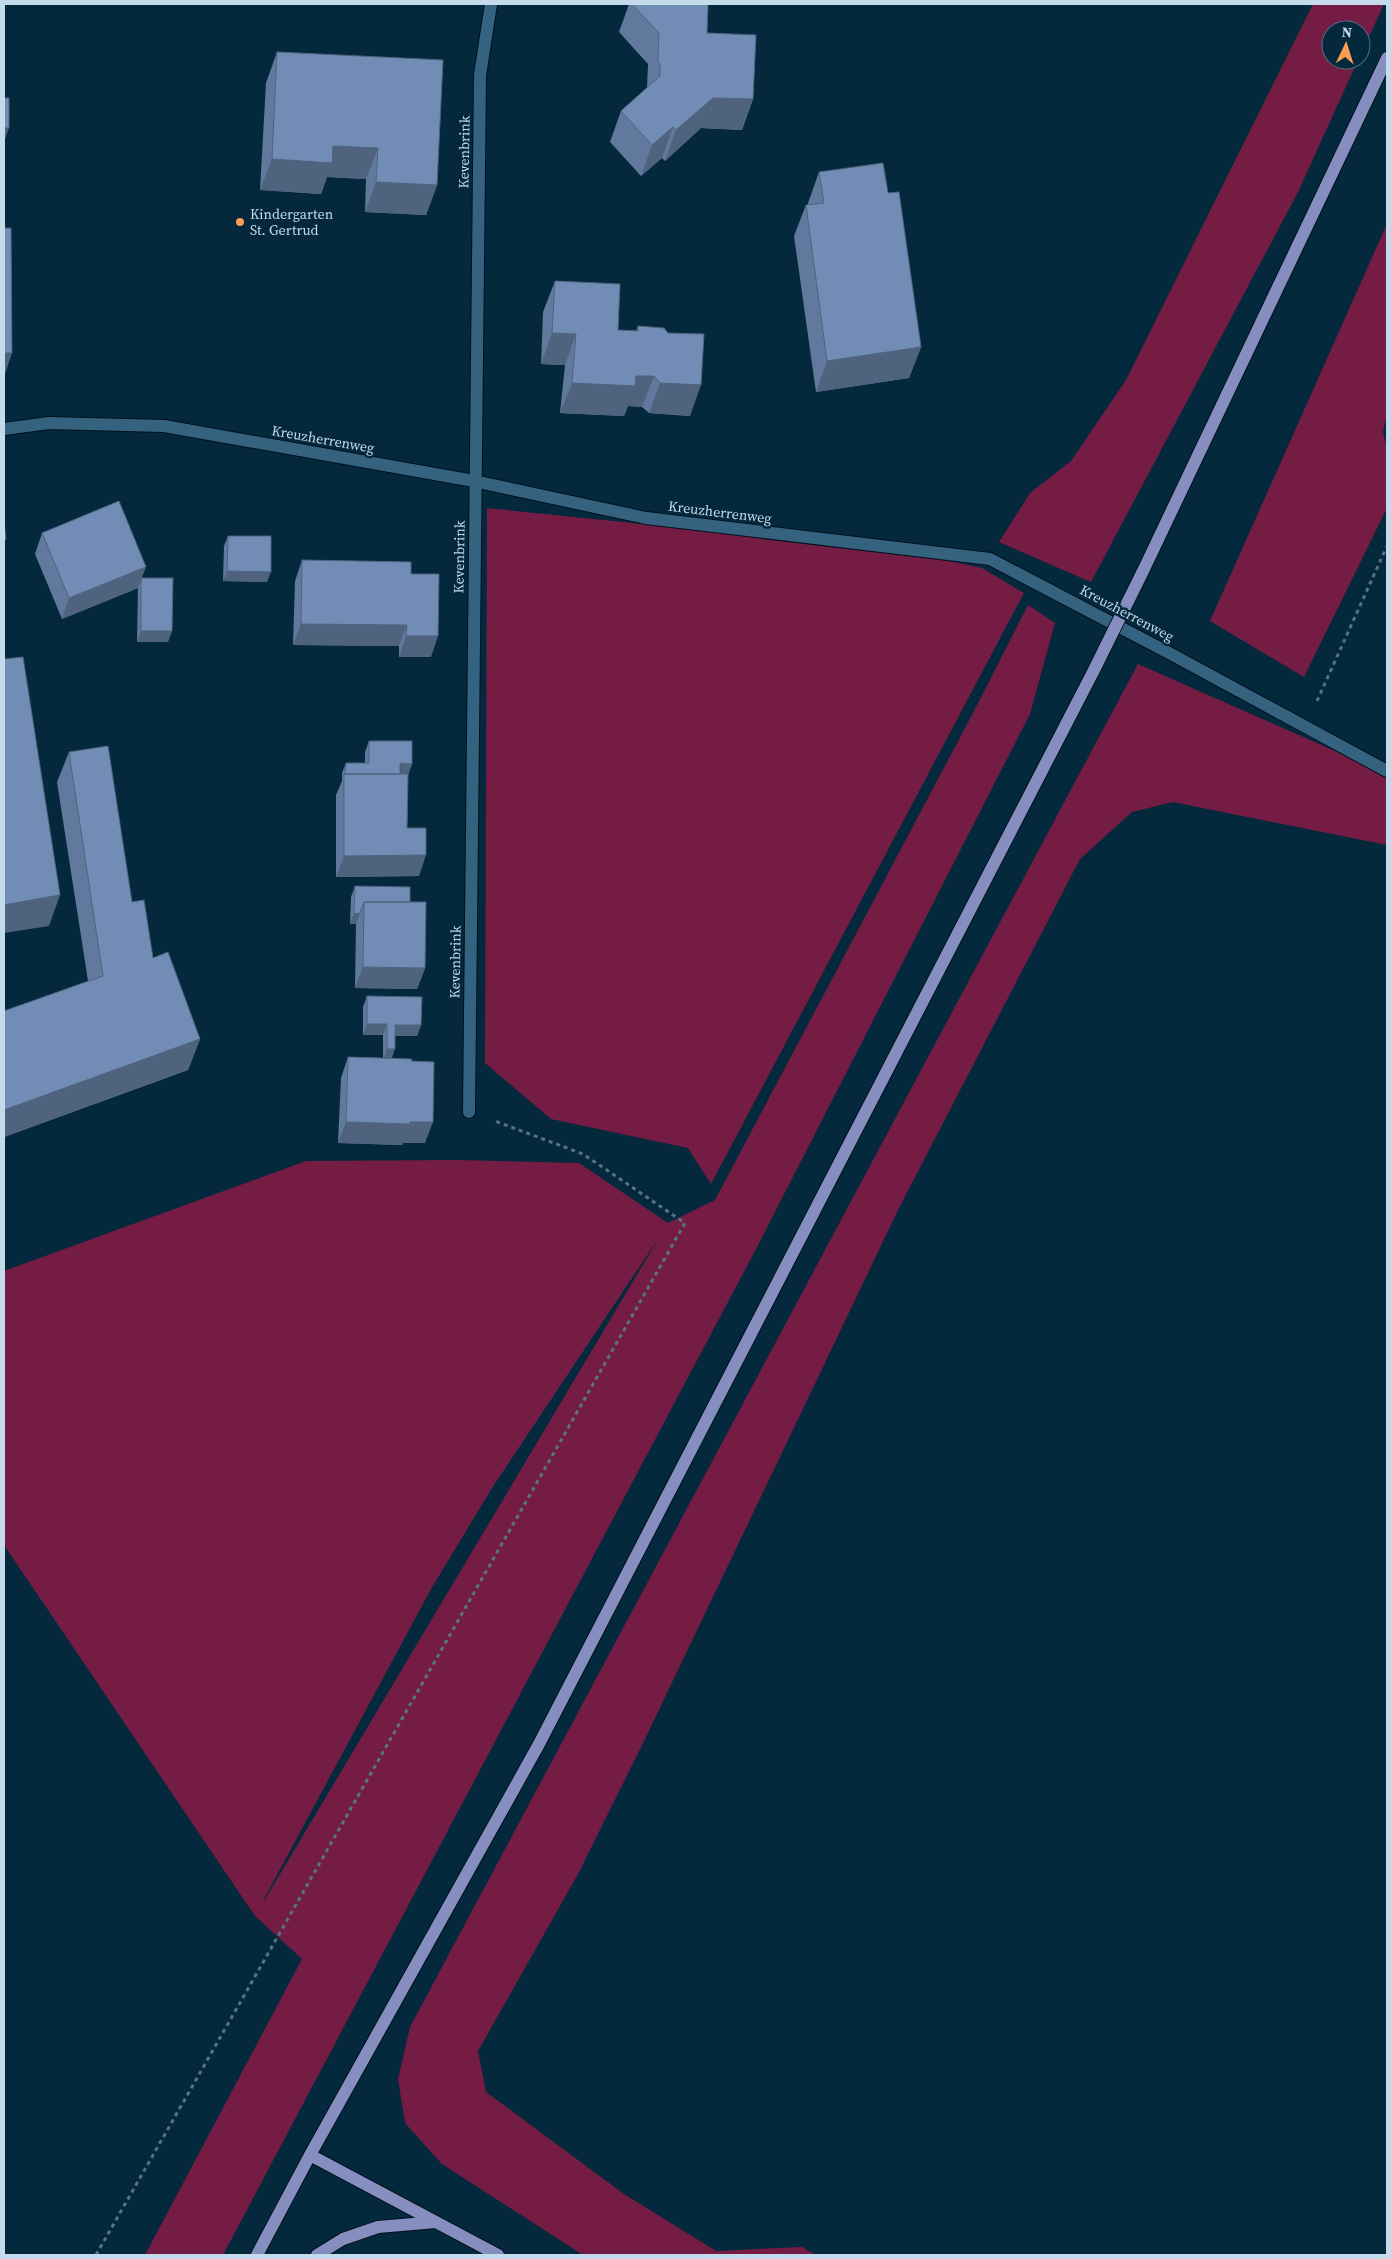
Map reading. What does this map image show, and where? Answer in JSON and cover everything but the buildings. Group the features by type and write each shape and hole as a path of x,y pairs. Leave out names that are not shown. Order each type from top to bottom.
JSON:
{"main road":[{"path":"257,2255 310,2155 539,1744 1093,672 1144,570 1387,58"},
{"path":"310,2155 498,2255"},
{"path":"317,2255 343,2239 378,2227 436,2222"}],"street":[{"name":"Kevenbrink","path":"469,1112 474,481 480,75 491,4"},
{"name":"Kreuzherrenweg","path":"4,429 49,423 164,426 474,481 646,518 990,559 1306,726 1387,771"}],"path":[{"path":"1306,726 1387,546"},
{"path":"96,2255 685,1223 583,1154 469,1112"}],"shaded area":[{"path":"1313,4 1384,4 1371,32 1371,20 1321,20 1321,70 1353,70 1298,192 1091,582 999,542 1030,493 1071,461 1126,380"},
{"path":"1387,224 1387,414 1383,432 1387,449 1387,508 1304,677 1210,621"},
{"path":"487,508 897,550 982,568 1024,593 711,1184 688,1148 551,1119 485,1063"},
{"path":"1028,605 1055,623 1030,714 756,1249 223,2255 145,2255 302,1959 255,1916 4,1545 4,1271 306,1161 456,1160 579,1163 668,1223 715,1200 973,713","holes":["660,1236 264,1901 431,1589 492,1488"]},
{"path":"1138,664 1387,774 1387,845 1173,802 1132,812 1080,859 899,1208 645,1739 578,1874 478,2051 486,2092 624,2194 716,2251 802,2247 816,2255 583,2255 442,2164 405,2123 398,2079 410,2027"}],"place":[{"name":"Kindergarten St. Gertrud","path":"240,222"}]}
